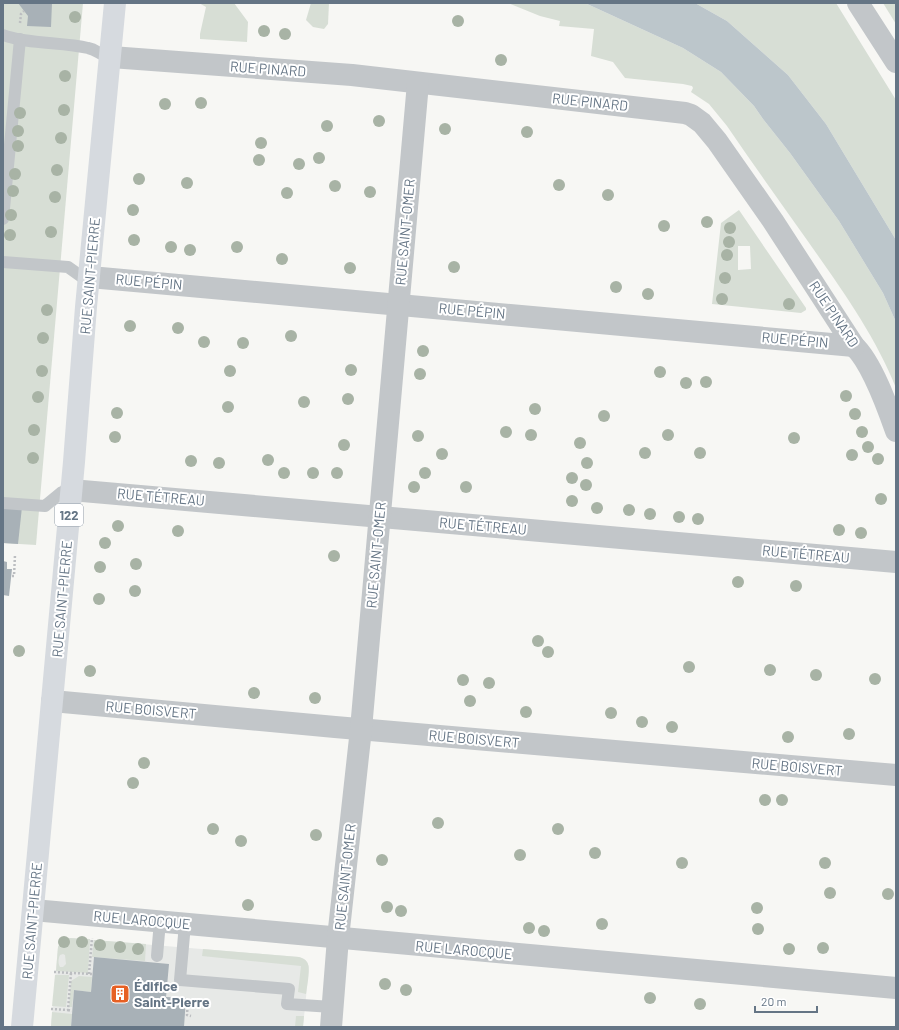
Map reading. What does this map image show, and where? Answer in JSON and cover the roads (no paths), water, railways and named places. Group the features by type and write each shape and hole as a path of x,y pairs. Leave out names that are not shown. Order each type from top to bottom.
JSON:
{"main road":[{"name":"RUE SAINT-PIERRE","path":"22,1027 115,3"}],"street":[{"path":"858,3 896,62"},
{"name":"RUE PINARD","path":"111,57 352,75 685,113 691,115 702,123 717,141 768,215 854,346 861,352 869,367 896,432"},
{"name":"RUE SAINT-OMER","path":"331,1017 338,938 361,729 418,83"},
{"name":"RUE PÉPIN","path":"90,277 854,346"},
{"name":"RUE TÉTREAU","path":"71,490 896,562"},
{"name":"RUE BOISVERT","path":"52,701 896,775"},
{"name":"RUE LAROCQUE","path":"33,910 896,988"}],"lane":[{"path":"3,35 20,39 89,48 97,51 100,55 111,57"},
{"path":"3,219 20,39"},
{"path":"3,262 68,268 82,277 90,277"},
{"path":"3,503 46,506 62,492 71,490"},
{"path":"157,956 160,922"},
{"path":"185,924 180,980 289,989 287,1004 331,1017"}],"place":[{"name":"Édifice Saint-Pierre","path":"120,994"}]}
